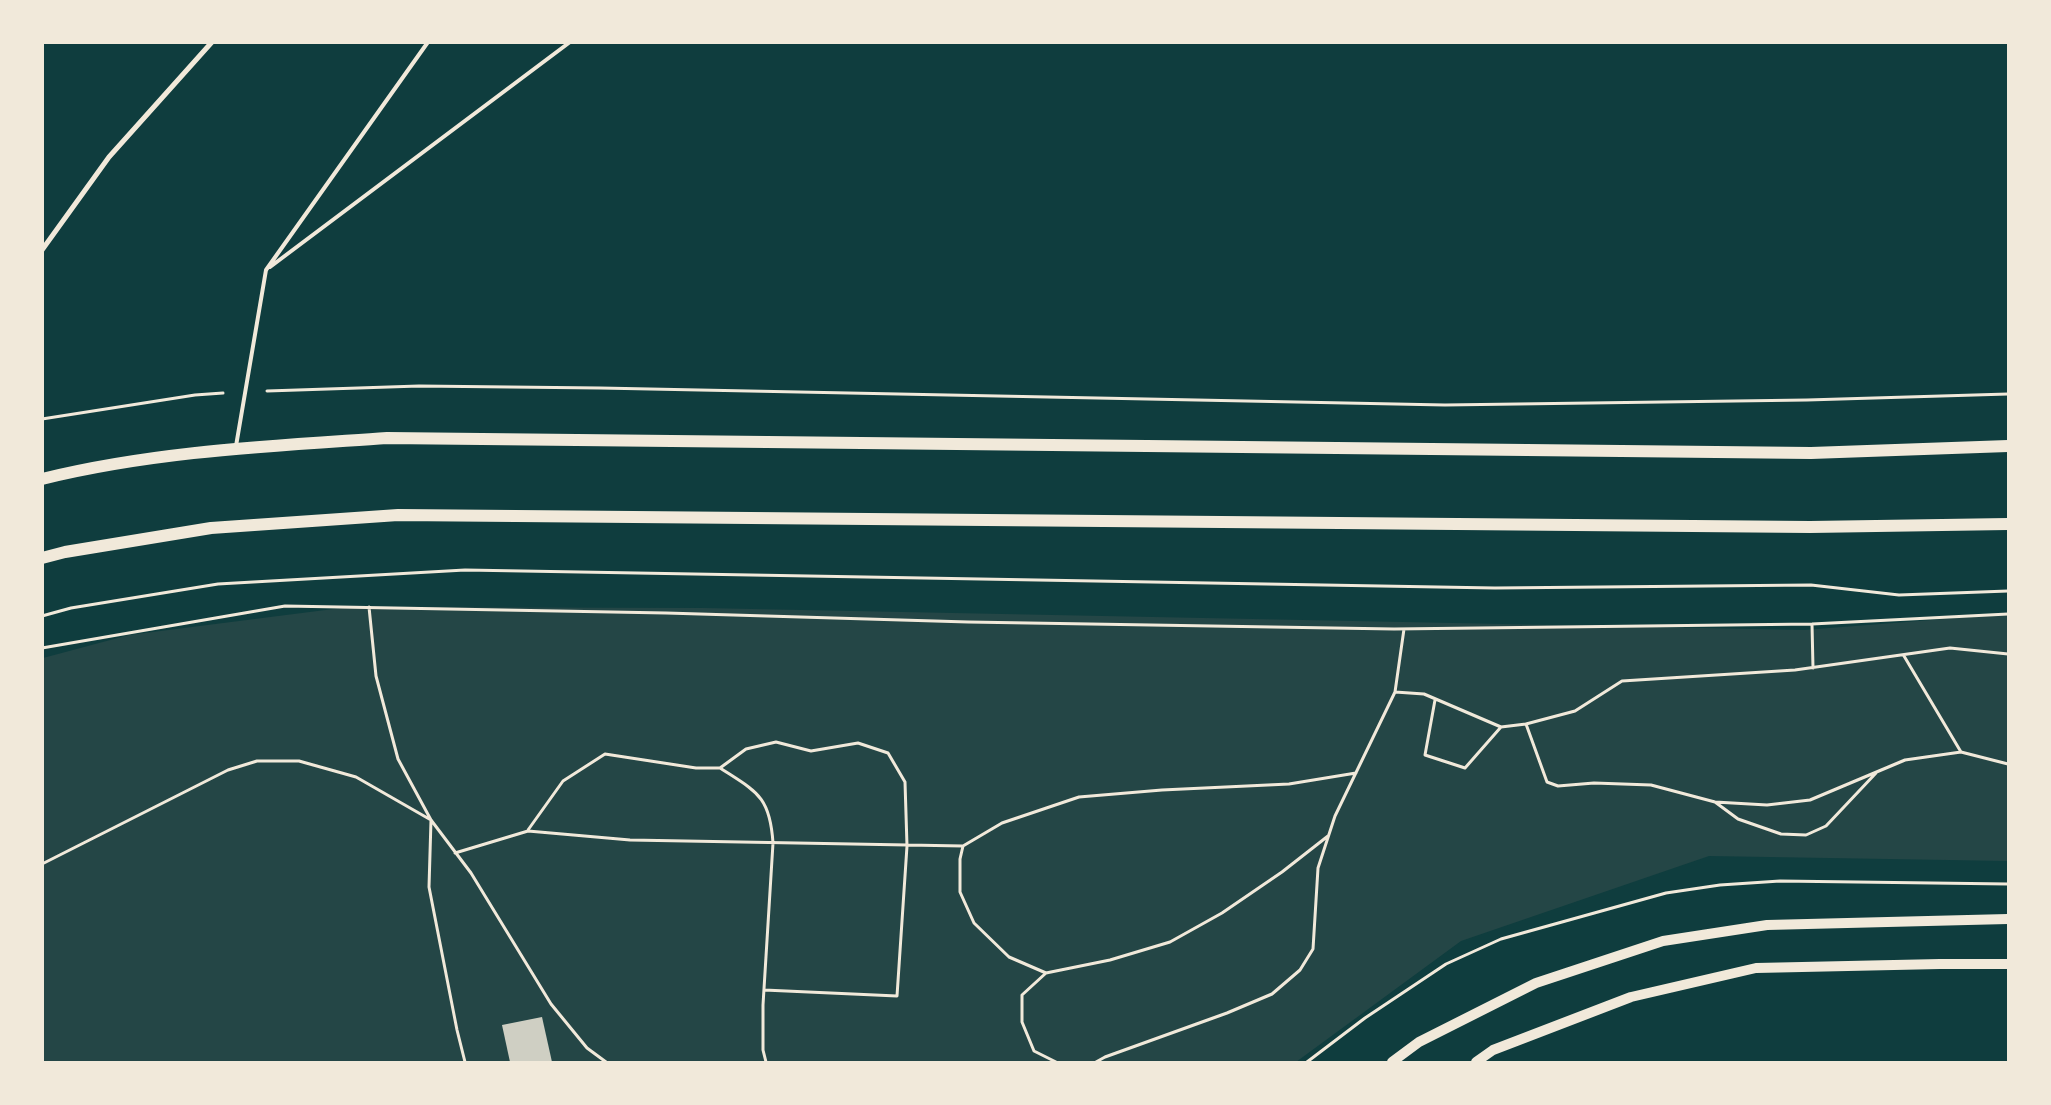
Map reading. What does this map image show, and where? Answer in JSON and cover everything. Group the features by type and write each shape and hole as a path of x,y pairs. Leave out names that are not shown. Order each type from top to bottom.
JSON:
{"main road":[{"path":"42,478 89,467 236,448 387,438 1811,453 2008,446"},
{"path":"42,558 65,552 211,528 398,515 1810,527 2008,524"},
{"path":"1392,1062 1419,1042 1536,983 1663,941 1767,925 2008,919"},
{"path":"1476,1062 1493,1050 1631,997 1756,968 2008,964"}],"street":[{"path":"42,250 109,157 212,42"}],"lane":[{"path":"236,448 266,270 428,42"},
{"path":"266,270 570,42"}],"path":[{"path":"42,419 195,396 245,391 419,386 1445,405 1797,400 2008,394"},
{"path":"42,616 71,608 218,584 465,570 1494,588 1811,585 1899,595 2008,591"},
{"path":"42,648 285,606 666,613 968,622 1404,629 1812,624 2008,614"},
{"path":"368,607 376,676 398,759 431,820 470,873 551,1004 587,1048 606,1062"},
{"path":"1812,624 1812,668"},
{"path":"1096,1062 1105,1057 1227,1013 1272,994 1300,970 1313,948 1318,868 1335,816 1395,692 1404,629"},
{"path":"1395,692 1424,694 1501,727 1526,724 1575,711 1622,682 1812,668 1950,648 2008,654"},
{"path":"1904,656 1960,752"},
{"path":"1435,700 1426,755 1465,768 1501,727"},
{"path":"1526,724 1548,782 1558,786 1594,783 1652,786 1715,802 1767,805 1810,800 1905,760 1960,752 2008,764"},
{"path":"720,768 746,749 776,742 811,751 858,743 888,754 905,782 907,846 897,996 764,990"},
{"path":"528,831 563,781 605,754 696,768 720,768 758,793 772,820 773,844 762,1050 766,1062"},
{"path":"42,864 228,770 257,761 299,761 356,777 431,820"},
{"path":"1715,802 1738,819 1781,834 1806,835 1826,826 1879,771"},
{"path":"455,853 528,831 630,840 963,846 1002,823 1079,797 1162,790 1289,784 1356,773"},
{"path":"431,820 429,888 465,1062"},
{"path":"1056,1062 1034,1051 1022,1022 1022,995 1046,973 1110,960 1170,942 1244,898 1282,872 1328,836"},
{"path":"963,846 960,858 960,892 974,923 1009,957 1046,973"}],"shaded area":[{"path":"349,607 703,608 1804,630 2008,614 2008,861 1709,856 1461,941 1296,1062 43,1062 43,658 129,635"}],"building":[{"path":"542,1017 552,1062 510,1062 502,1025"}]}
